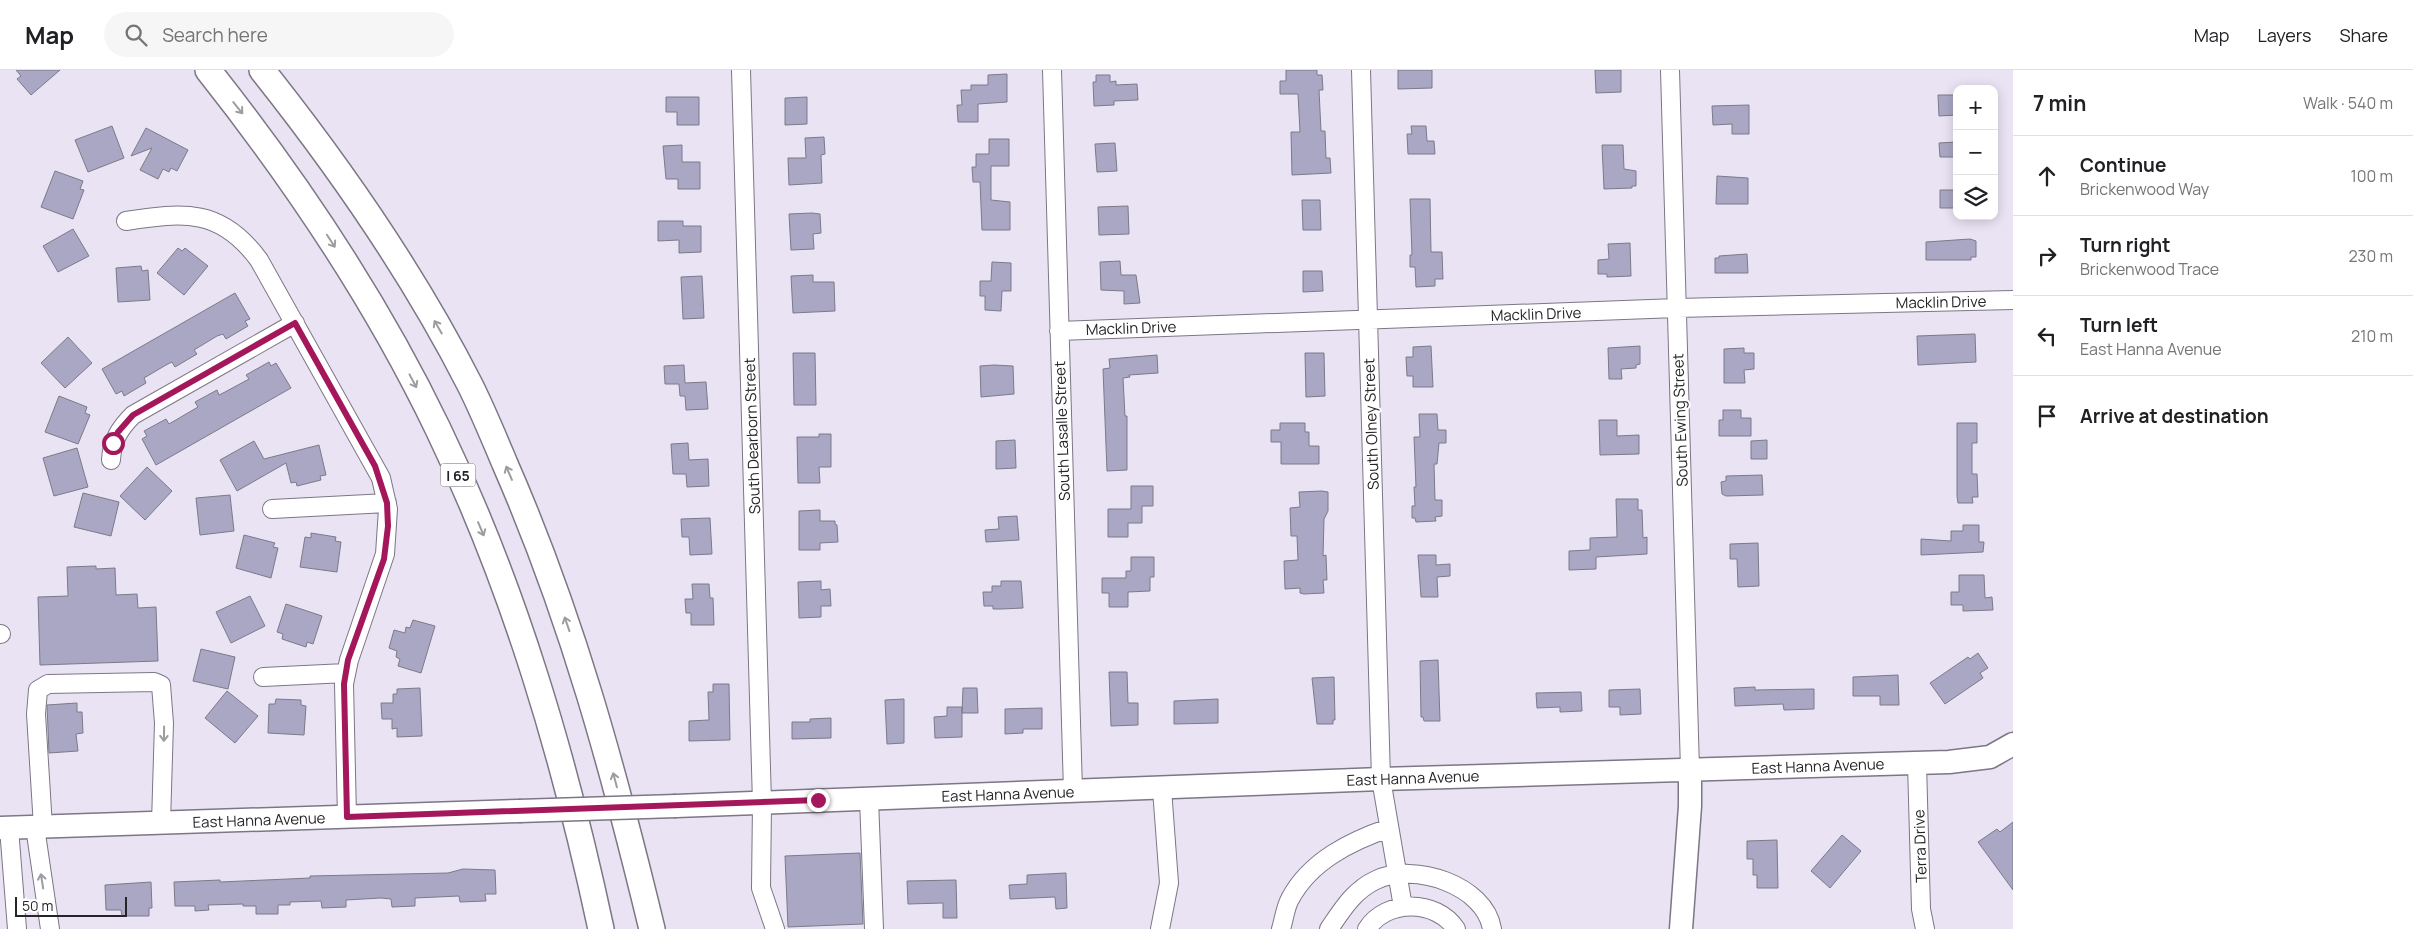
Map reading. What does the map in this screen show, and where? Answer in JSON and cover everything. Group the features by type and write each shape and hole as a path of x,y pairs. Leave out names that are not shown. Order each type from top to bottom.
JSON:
{"highway":[{"name":"I 65","path":"208,70 279,163 327,234 376,314 438,429 497,567 534,670 580,828 601,929"},
{"path":"262,70 309,130 380,231 430,313 471,386 516,488 559,601 600,723 652,929"},
{"path":"628,829 658,929"}],"main road":[{"name":"East Hanna Avenue","path":"4,828 676,806 1381,779 1917,763 1982,759 1999,754 2013,744"},
{"path":"1681,929 1690,806 1690,770"}],"street":[{"name":"South Dearborn Street","path":"741,70 762,802 761,888 775,929"},
{"name":"South Lasalle Street","path":"1052,70 1073,791"},
{"name":"South Olney Street","path":"1361,70 1381,779 1403,906"},
{"name":"South Ewing Street","path":"1670,70 1690,770"},
{"path":"126,221 171,214 192,215 230,230 251,249 375,466 387,503 388,526 384,559 346,672 343,696 347,817"},
{"name":"Macklin Drive","path":"1060,331 1676,308 2013,300"},
{"path":"111,460 112,448 118,432 133,415 295,323"},
{"path":"272,508 387,503"},
{"path":"263,677 346,672"},
{"path":"50,929 41,879 36,714 38,690 48,684 154,682 160,685 164,723 161,823"},
{"name":"Terra Drive","path":"1917,763 1922,909 1925,929"},
{"path":"1160,929 1169,883 1162,788"},
{"path":"869,799 874,929"},
{"path":"4,828 17,929"},
{"path":"1281,929 1290,900 1313,868 1344,848 1390,828"},
{"path":"1329,929 1347,901 1375,880 1397,872 1440,879 1468,891 1488,914 1492,929"},
{"path":"1367,929 1385,912 1403,906 1421,907 1438,913 1456,929"}],"building":[{"path":"16,70 60,70 31,95 17,79 21,76"},
{"path":"1286,70 1317,70 1317,75 1322,75 1323,90 1319,90 1321,131 1325,131 1326,158 1330,158 1331,173 1292,175 1291,132 1300,132 1298,94 1280,94 1280,81 1286,81"},
{"path":"1398,70 1432,70 1432,88 1398,89"},
{"path":"1595,70 1621,70 1621,92 1596,93"},
{"path":"1007,74 1007,102 978,104 978,122 958,122 957,105 962,105 961,90 971,90 971,85 988,85 988,75"},
{"path":"1096,75 1110,75 1110,82 1116,81 1116,85 1137,84 1138,100 1114,101 1114,105 1094,106 1093,82 1096,82"},
{"path":"1938,95 1953,95 1953,115 1939,116"},
{"path":"666,97 699,97 699,125 677,125 677,112 666,112"},
{"path":"807,97 807,124 785,125 785,98"},
{"path":"1749,105 1749,134 1732,134 1732,124 1713,125 1712,106"},
{"path":"112,126 124,158 88,172 75,140"},
{"path":"1411,126 1426,126 1427,141 1434,141 1435,154 1408,154 1407,134 1412,134"},
{"path":"146,128 188,150 177,171 171,168 169,172 163,169 158,179 140,170 152,148 131,156"},
{"path":"824,137 825,154 821,155 822,183 789,185 788,158 806,158 805,138"},
{"path":"989,139 1009,139 1009,166 991,166 991,200 1010,202 1010,230 982,230 980,182 973,182 972,167 976,167 976,154 989,154"},
{"path":"1953,142 1953,157 1940,157 1939,143"},
{"path":"1115,143 1117,171 1097,172 1095,144"},
{"path":"682,145 682,162 700,162 700,189 678,189 678,179 666,179 663,146"},
{"path":"1602,145 1623,145 1624,169 1636,171 1636,186 1632,186 1632,188 1604,189"},
{"path":"55,171 83,181 80,189 84,190 73,219 41,207"},
{"path":"1717,176 1748,178 1748,204 1716,204"},
{"path":"1940,190 1953,190 1953,208 1940,208"},
{"path":"1410,199 1430,199 1431,252 1442,252 1443,279 1435,279 1435,286 1416,287 1415,267 1410,267 1410,255 1412,255"},
{"path":"1302,200 1320,200 1321,230 1303,230"},
{"path":"1128,206 1129,234 1099,235 1098,207"},
{"path":"789,214 820,214 821,233 813,234 814,249 791,250"},
{"path":"658,221 683,221 683,226 701,226 701,252 679,253 679,240 658,241"},
{"path":"73,229 89,256 58,272 43,246"},
{"path":"1970,239 1976,241 1976,257 1971,257 1971,260 1926,260 1926,242"},
{"path":"1630,243 1631,276 1607,277 1607,274 1598,274 1598,260 1609,259 1608,244"},
{"path":"178,248 182,251 185,248 208,266 184,295 157,273"},
{"path":"1747,254 1748,273 1715,273 1715,258"},
{"path":"1120,261 1121,275 1136,275 1140,303 1124,304 1124,291 1101,290 1100,262"},
{"path":"992,262 1011,263 1011,291 1002,291 1001,311 985,310 985,296 980,296 980,281 991,281"},
{"path":"141,266 142,271 148,270 150,300 118,302 116,268"},
{"path":"1303,271 1322,271 1323,291 1303,292"},
{"path":"813,275 813,282 834,282 835,311 793,313 791,276"},
{"path":"702,276 704,318 683,319 681,277"},
{"path":"235,293 250,319 245,321 248,326 226,339 223,334 217,336 194,350 197,354 175,367 172,362 144,378 146,383 124,396 122,391 116,394 102,369"},
{"path":"1975,334 1976,362 1918,365 1917,336"},
{"path":"68,337 92,363 65,388 41,363"},
{"path":"1431,346 1433,387 1413,387 1413,376 1407,376 1406,357 1413,357 1413,347"},
{"path":"1640,346 1640,364 1636,365 1636,368 1621,369 1622,379 1609,379 1608,348"},
{"path":"1744,348 1744,353 1754,353 1754,369 1744,370 1745,383 1724,383 1724,349"},
{"path":"793,353 815,353 816,405 794,405"},
{"path":"1305,353 1324,353 1325,396 1306,397"},
{"path":"1157,355 1158,373 1129,375 1130,377 1123,378 1125,416 1127,416 1127,470 1107,471 1103,369 1110,368 1109,359"},
{"path":"269,362 271,366 276,363 291,388 156,465 142,439 147,436 144,431 166,419 169,424 198,407 195,402 217,390 219,395 225,392 249,379 246,375"},
{"path":"684,365 685,383 706,382 708,409 686,410 685,396 680,396 679,384 665,384 664,366"},
{"path":"980,366 1013,366 1014,394 981,397"},
{"path":"59,396 87,407 85,413 90,415 78,444 45,432"},
{"path":"1723,410 1741,410 1741,418 1751,418 1751,436 1719,436 1719,420 1723,420"},
{"path":"1419,414 1437,414 1438,430 1446,430 1446,443 1439,443 1437,464 1434,464 1435,500 1442,500 1442,516 1435,517 1436,521 1416,522 1415,518 1412,518 1412,506 1415,506 1414,487 1416,487 1414,437 1420,437"},
{"path":"1599,420 1617,420 1617,436 1639,435 1639,454 1600,455"},
{"path":"1280,423 1305,423 1305,432 1309,432 1309,446 1319,446 1319,464 1281,464 1281,442 1271,442 1271,430 1280,430"},
{"path":"1957,423 1977,423 1977,443 1972,443 1972,474 1977,474 1978,497 1972,497 1973,503 1958,503"},
{"path":"819,434 831,434 831,467 819,467 820,483 798,483 797,437 819,437"},
{"path":"1015,440 1016,468 996,469 996,441"},
{"path":"1767,440 1767,459 1751,459 1751,441"},
{"path":"254,441 264,459 319,445 326,475 320,476 321,480 297,486 296,482 291,483 286,463 237,491 220,460"},
{"path":"688,443 689,460 708,459 709,486 687,487 686,474 673,474 671,444"},
{"path":"77,448 88,487 54,496 43,458"},
{"path":"147,467 172,491 145,520 120,496"},
{"path":"1762,475 1763,495 1726,496 1722,494 1721,482 1726,481 1726,476"},
{"path":"1131,486 1153,486 1153,506 1142,506 1142,523 1128,523 1128,537 1108,537 1108,509 1131,509"},
{"path":"1299,492 1328,492 1328,511 1324,519 1323,556 1326,555 1327,580 1323,580 1324,593 1304,594 1300,593 1300,588 1285,589 1284,561 1298,560 1297,536 1291,536 1290,508 1300,507"},
{"path":"83,493 119,502 111,536 74,527"},
{"path":"230,495 234,531 200,535 196,498"},
{"path":"1616,499 1638,499 1638,510 1642,510 1643,538 1647,537 1647,554 1596,557 1596,569 1569,570 1569,551 1590,550 1590,538 1617,537"},
{"path":"820,510 820,521 835,521 838,542 820,543 820,550 799,550 799,511"},
{"path":"1017,516 1019,540 986,542 985,530 999,529 998,517"},
{"path":"710,518 712,554 690,555 689,537 682,537 681,519"},
{"path":"1963,525 1979,525 1979,542 1984,542 1983,552 1921,555 1921,539 1951,541 1951,531 1963,531"},
{"path":"311,533 336,537 335,541 341,542 337,572 300,567 305,537 311,538"},
{"path":"244,535 275,543 273,547 278,548 271,578 236,568"},
{"path":"1758,543 1759,586 1738,587 1737,559 1730,559 1730,544"},
{"path":"1418,555 1436,555 1436,565 1450,564 1450,576 1437,577 1438,597 1421,597"},
{"path":"1131,557 1154,557 1154,577 1150,577 1150,591 1128,592 1128,607 1109,607 1109,593 1102,593 1102,578 1126,578 1126,571 1131,571"},
{"path":"96,566 96,569 115,568 116,595 137,594 138,608 156,607 158,661 40,665 38,597 68,596 67,567"},
{"path":"1959,575 1984,575 1985,598 1992,597 1993,610 1963,611 1963,605 1951,605 1951,592 1959,592"},
{"path":"821,581 821,590 830,589 831,606 821,606 821,617 799,618 798,582"},
{"path":"1001,581 1021,581 1023,608 993,609 993,606 984,606 983,592 992,592 992,586 1001,586"},
{"path":"692,584 709,584 710,598 713,598 714,625 691,625 691,613 686,613 685,599 693,599"},
{"path":"250,596 265,626 231,643 216,612"},
{"path":"286,604 322,616 313,644 307,642 306,647 282,639 283,634 277,632"},
{"path":"413,620 435,626 421,673 398,666 400,659 396,657 397,651 389,648 394,630 405,633 406,627 410,628"},
{"path":"201,649 235,657 228,689 193,681"},
{"path":"1978,653 1988,668 1980,673 1983,678 1945,704 1930,683 1968,657 1970,659"},
{"path":"1438,660 1440,721 1424,721 1423,717 1421,717 1420,661"},
{"path":"1109,672 1127,672 1128,703 1138,703 1138,725 1111,726"},
{"path":"1898,675 1899,705 1880,705 1880,696 1853,696 1853,677"},
{"path":"1334,677 1335,720 1333,720 1333,724 1317,724 1312,678"},
{"path":"713,684 729,684 730,740 689,741 689,721 709,720 708,692 713,692"},
{"path":"1755,687 1755,690 1814,689 1814,709 1784,710 1783,704 1735,706 1734,688"},
{"path":"420,688 422,736 397,737 397,728 392,729 392,719 382,719 381,703 393,703 393,694 397,694 397,689"},
{"path":"963,688 977,688 978,713 962,713"},
{"path":"1640,689 1641,714 1620,715 1620,707 1609,707 1609,690"},
{"path":"227,691 258,716 235,743 205,718"},
{"path":"1581,692 1582,711 1560,712 1560,707 1537,708 1536,693"},
{"path":"276,699 301,700 301,705 306,706 304,735 268,733 269,704 275,704"},
{"path":"904,699 904,743 887,744 885,700"},
{"path":"1218,699 1218,723 1174,724 1174,701"},
{"path":"77,703 77,712 82,712 83,733 76,734 78,751 49,753 47,705"},
{"path":"947,707 962,707 962,737 935,738 934,717 947,716"},
{"path":"1042,708 1042,729 1023,729 1023,733 1005,734 1005,709"},
{"path":"831,718 831,738 792,739 792,722 810,722 810,719"},
{"path":"2013,822 2013,890 1978,842 1997,829 2000,832"},
{"path":"1842,835 1861,851 1830,888 1811,871"},
{"path":"1777,840 1778,888 1757,888 1757,875 1753,875 1753,859 1747,859 1747,841"},
{"path":"860,853 863,924 788,927 785,856"},
{"path":"463,869 495,870 496,894 485,894 486,901 460,902 459,896 415,898 415,906 392,907 391,899 381,898 346,900 346,907 322,908 321,901 290,902 290,905 278,905 278,914 256,914 256,906 243,906 243,904 208,905 209,910 195,911 195,906 175,906 174,882 220,880 220,882 310,878 310,876 448,873"},
{"path":"1066,873 1067,908 1056,909 1055,897 1010,899 1009,885 1027,884 1027,875"},
{"path":"956,880 957,918 943,918 943,903 908,904 907,881"},
{"path":"151,882 152,908 149,908 149,916 122,916 121,910 106,910 105,885"}],"route":[{"path":"113,443 124,423 133,415 295,323 375,466 385,491 387,503 388,526 384,559 348,660 344,684 347,817 818,800"}]}
